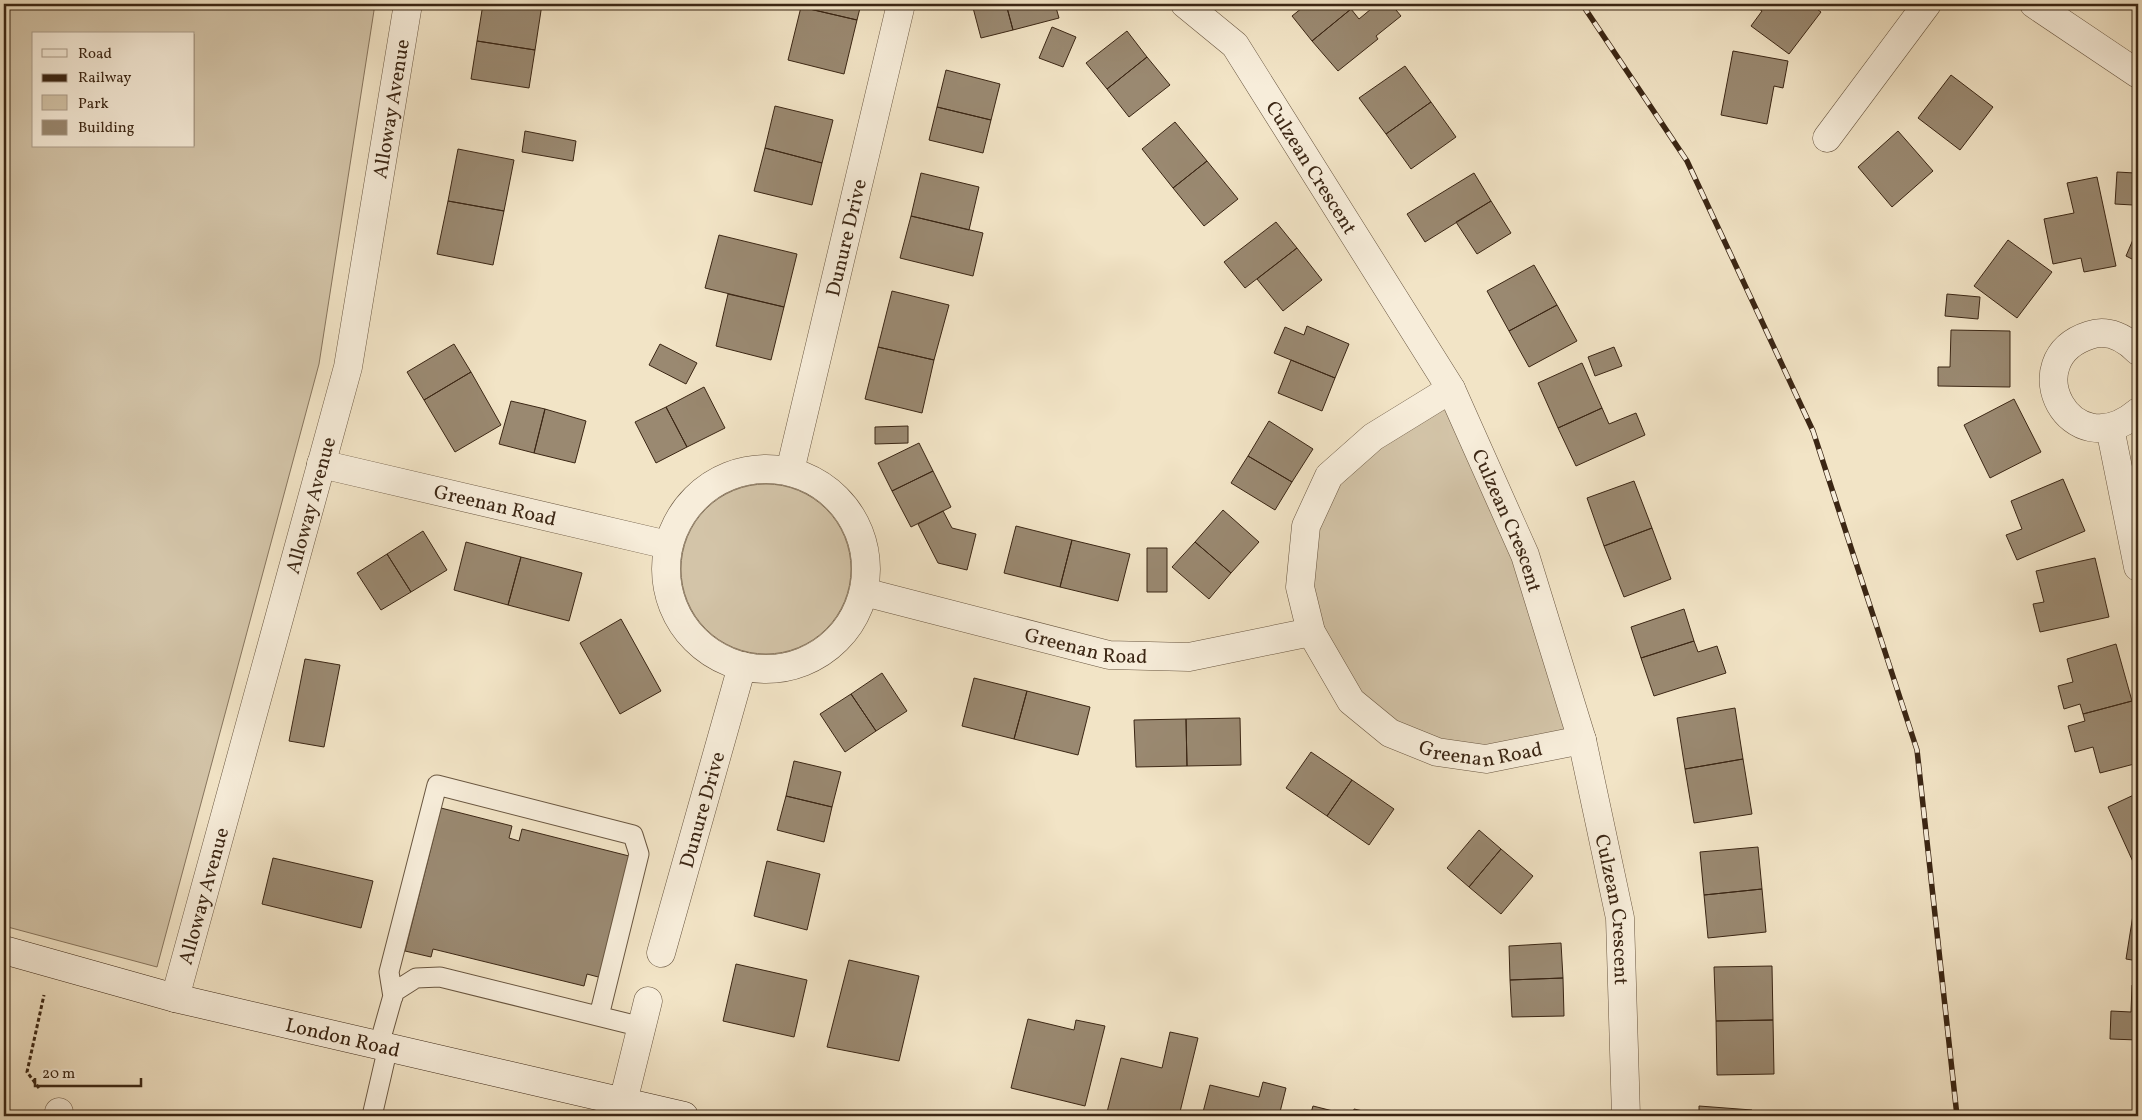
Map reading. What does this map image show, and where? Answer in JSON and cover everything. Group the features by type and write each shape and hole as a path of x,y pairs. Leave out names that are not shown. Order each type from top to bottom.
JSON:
{"street":[{"name":"Alloway Avenue","path":"175,998 348,367 408,4"},
{"name":"Dunure Drive","path":"790,471 901,4"},
{"name":"Culzean Crescent","path":"1185,4 1234,45 1451,389 1524,555 1582,740 1620,918 1626,1116"},
{"path":"1827,138 1927,4"},
{"path":"2034,4 2138,74"},
{"path":"2138,351 2125,340 2109,334 2094,334 2079,338 2067,347 2058,360 2053,374 2053,389 2058,404 2067,416 2080,425 2095,429 2110,428 2126,422 2138,412"},
{"name":"Greenan Road","path":"1451,389 1373,437 1328,476 1306,526 1300,587 1311,632 1351,701 1390,733 1437,752 1486,759 1582,740"},
{"path":"2110,428 2138,567"},
{"name":"Greenan Road","path":"322,464 668,545"},
{"path":"758,468 790,471 819,483 843,503 859,530 867,561 864,592 852,621 832,645 804,662 774,669 742,666 714,654 689,634 673,607 666,577 668,545 680,516 701,492 728,476 758,468"},
{"name":"Greenan Road","path":"864,592 1109,655 1189,657 1311,632"},
{"name":"Dunure Drive","path":"661,953 742,666"},
{"name":"London Road","path":"4,950 175,998 684,1116"},
{"path":"623,1102 648,1001"}],"lane":[{"path":"393,996 389,972 437,785 633,835 639,854 599,1016"},
{"path":"372,1116 394,992 416,978 440,977 642,1027"}],"path":[{"path":"51,963 27,1072 59,1114"}],"green space":[{"path":"4,4 375,4 319,364 157,967 4,926"},
{"path":"1451,389 1582,740 1486,759 1390,733 1311,632 1306,526 1329,476"},
{"path":"774,484 799,490 820,503 832,515 848,544 851,569 850,586 845,602 832,623 820,635 791,651 758,654 733,648 712,635 700,623 684,594 681,561 687,536 700,515 712,503 741,487"}],"building":[{"path":"483,4 542,4 535,50 477,41"},
{"path":"802,4 861,4 857,20 801,7"},
{"path":"972,4 1006,4 1013,30 981,38"},
{"path":"1006,4 1055,4 1059,18 1013,30"},
{"path":"1307,4 1347,4 1351,9 1312,41 1292,16"},
{"path":"1377,4 1391,4 1401,16 1376,36 1378,39 1338,71 1312,41 1351,9 1359,19"},
{"path":"1752,4 1810,4 1821,12 1789,54 1751,26 1762,11"},
{"path":"801,7 857,20 844,74 788,60"},
{"path":"1052,27 1076,37 1063,67 1039,58"},
{"path":"1127,31 1147,57 1107,89 1086,63"},
{"path":"477,41 535,50 529,88 471,79"},
{"path":"1733,51 1788,61 1783,88 1774,86 1767,124 1721,115"},
{"path":"1147,57 1170,85 1129,117 1107,89"},
{"path":"1405,66 1431,102 1386,134 1359,98"},
{"path":"946,70 1000,84 991,120 937,107"},
{"path":"1951,75 1993,107 1960,150 1918,118"},
{"path":"1431,102 1456,137 1411,169 1386,134"},
{"path":"775,106 833,120 822,163 765,148"},
{"path":"937,107 991,120 983,153 929,140"},
{"path":"1175,122 1207,161 1173,188 1142,149"},
{"path":"525,131 576,141 573,161 522,152"},
{"path":"1898,131 1933,171 1892,207 1858,167"},
{"path":"765,148 822,163 812,205 754,191"},
{"path":"458,149 514,160 504,211 448,201"},
{"path":"1207,161 1238,199 1204,226 1173,188"},
{"path":"2117,172 2135,173 2133,205 2115,204"},
{"path":"921,173 979,187 969,230 911,216"},
{"path":"1474,173 1491,201 1425,242 1407,214"},
{"path":"2097,177 2116,266 2084,272 2081,258 2053,264 2044,219 2074,213 2067,183"},
{"path":"448,201 504,211 493,265 437,254"},
{"path":"1491,201 1511,233 1477,254 1456,222"},
{"path":"911,216 983,233 973,276 900,258"},
{"path":"1276,222 1297,248 1245,288 1224,262"},
{"path":"2138,228 2138,262 2126,256"},
{"path":"719,235 797,254 784,307 705,288"},
{"path":"2008,240 2052,272 2017,318 1974,286"},
{"path":"1297,248 1322,280 1283,311 1257,279"},
{"path":"1534,265 1557,305 1509,331 1487,291"},
{"path":"892,291 949,305 934,360 878,347"},
{"path":"728,294 784,307 771,360 716,346"},
{"path":"1947,294 1980,297 1978,319 1945,316"},
{"path":"1557,305 1577,341 1529,367 1509,331"},
{"path":"1307,326 1349,344 1335,378 1274,353 1285,327 1304,335"},
{"path":"1951,330 2010,331 2010,387 1938,386 1938,367 1950,367"},
{"path":"454,344 471,372 424,400 407,372"},
{"path":"660,344 697,363 686,384 649,365"},
{"path":"878,347 934,360 922,413 865,399"},
{"path":"1614,347 1622,366 1595,376 1588,357"},
{"path":"1291,360 1335,378 1322,411 1278,393"},
{"path":"1582,363 1602,408 1558,428 1538,383"},
{"path":"471,372 501,425 455,452 424,400"},
{"path":"704,387 725,428 687,447 666,407"},
{"path":"2014,399 2041,452 1990,478 1964,425"},
{"path":"511,401 545,409 534,453 499,444"},
{"path":"666,407 687,447 656,463 635,422"},
{"path":"1602,408 1609,424 1636,413 1645,435 1576,466 1558,428"},
{"path":"545,409 586,421 575,463 534,453"},
{"path":"1269,421 1313,449 1292,482 1248,456"},
{"path":"908,426 908,443 875,444 875,427"},
{"path":"919,443 933,471 892,491 878,463"},
{"path":"1248,456 1292,482 1275,510 1231,483"},
{"path":"933,471 951,507 911,527 892,491"},
{"path":"2063,479 2085,531 2017,560 2006,535 2022,529 2011,501"},
{"path":"1634,481 1652,528 1604,546 1587,498"},
{"path":"1223,510 1259,542 1231,573 1195,542"},
{"path":"943,511 952,528 976,534 967,570 938,563 918,524"},
{"path":"1016,526 1072,540 1060,587 1004,573"},
{"path":"1652,528 1671,579 1624,597 1604,546"},
{"path":"423,531 447,570 411,592 387,554"},
{"path":"1072,540 1130,554 1118,601 1060,587"},
{"path":"466,542 521,557 508,605 454,590"},
{"path":"1195,542 1231,573 1209,599 1172,567"},
{"path":"1147,548 1167,548 1167,592 1147,592"},
{"path":"387,554 411,592 381,610 357,573"},
{"path":"521,557 582,573 569,621 508,605"},
{"path":"2095,558 2109,617 2040,632 2033,604 2044,602 2036,571"},
{"path":"1684,609 1694,641 1641,658 1631,627"},
{"path":"621,619 661,691 620,714 580,643"},
{"path":"1694,641 1698,652 1717,646 1726,673 1654,696 1641,658"},
{"path":"2116,644 2132,701 2083,714 2080,704 2064,709 2058,686 2073,682 2067,659"},
{"path":"305,659 340,665 324,747 289,741"},
{"path":"882,673 907,711 876,731 851,694"},
{"path":"974,678 1027,691 1014,739 962,726"},
{"path":"1027,691 1090,707 1078,755 1014,739"},
{"path":"851,694 876,731 845,752 820,714"},
{"path":"2132,701 2138,724 2138,763 2100,773 2093,747 2075,752 2068,726 2085,721 2083,714"},
{"path":"1735,708 1743,759 1685,769 1677,718"},
{"path":"1240,718 1241,765 1187,766 1186,719"},
{"path":"1186,719 1187,766 1136,767 1134,720"},
{"path":"1311,752 1352,780 1327,816 1286,788"},
{"path":"1743,759 1752,814 1694,823 1685,769"},
{"path":"794,761 841,772 832,807 786,796"},
{"path":"1352,780 1394,809 1369,845 1327,816"},
{"path":"2138,793 2138,862 2134,864 2108,807"},
{"path":"786,796 832,807 824,842 777,830"},
{"path":"441,808 512,826 509,838 519,841 522,829 633,857 602,978 587,974 584,986 433,949 431,957 405,951"},
{"path":"1479,830 1501,849 1469,887 1447,868"},
{"path":"1758,847 1762,889 1704,895 1700,852"},
{"path":"1501,849 1533,876 1501,914 1469,887"},
{"path":"273,858 373,881 361,928 262,904"},
{"path":"767,861 820,874 807,930 754,916"},
{"path":"1762,889 1766,932 1708,938 1704,895"},
{"path":"2136,896 2138,896 2138,961 2126,959"},
{"path":"1561,943 1563,978 1510,980 1509,946"},
{"path":"849,960 919,976 899,1061 827,1047"},
{"path":"736,964 807,980 794,1037 723,1021"},
{"path":"1772,966 1773,1020 1716,1021 1714,967"},
{"path":"1563,978 1564,1016 1512,1017 1510,980"},
{"path":"2132,985 2138,985 2138,1040 2110,1039 2111,1011 2131,1012"},
{"path":"1028,1019 1074,1030 1076,1020 1105,1026 1085,1106 1011,1088"},
{"path":"1773,1020 1774,1074 1717,1075 1716,1021"},
{"path":"1170,1032 1198,1038 1179,1116 1106,1116 1121,1058 1162,1068"},
{"path":"1263,1082 1286,1088 1279,1116 1202,1116 1210,1085 1259,1097"},
{"path":"1313,1106 1353,1116 1310,1116"},
{"path":"1699,1106 1752,1110 1752,1116 1699,1116"},
{"path":"1354,1109 1381,1115 1380,1116 1353,1116"},
{"path":"2138,1111 2138,1116 2123,1116 2123,1113"}],"railway":[{"path":"1582,4 1687,161 1813,431 1917,750 1957,1116"}]}
